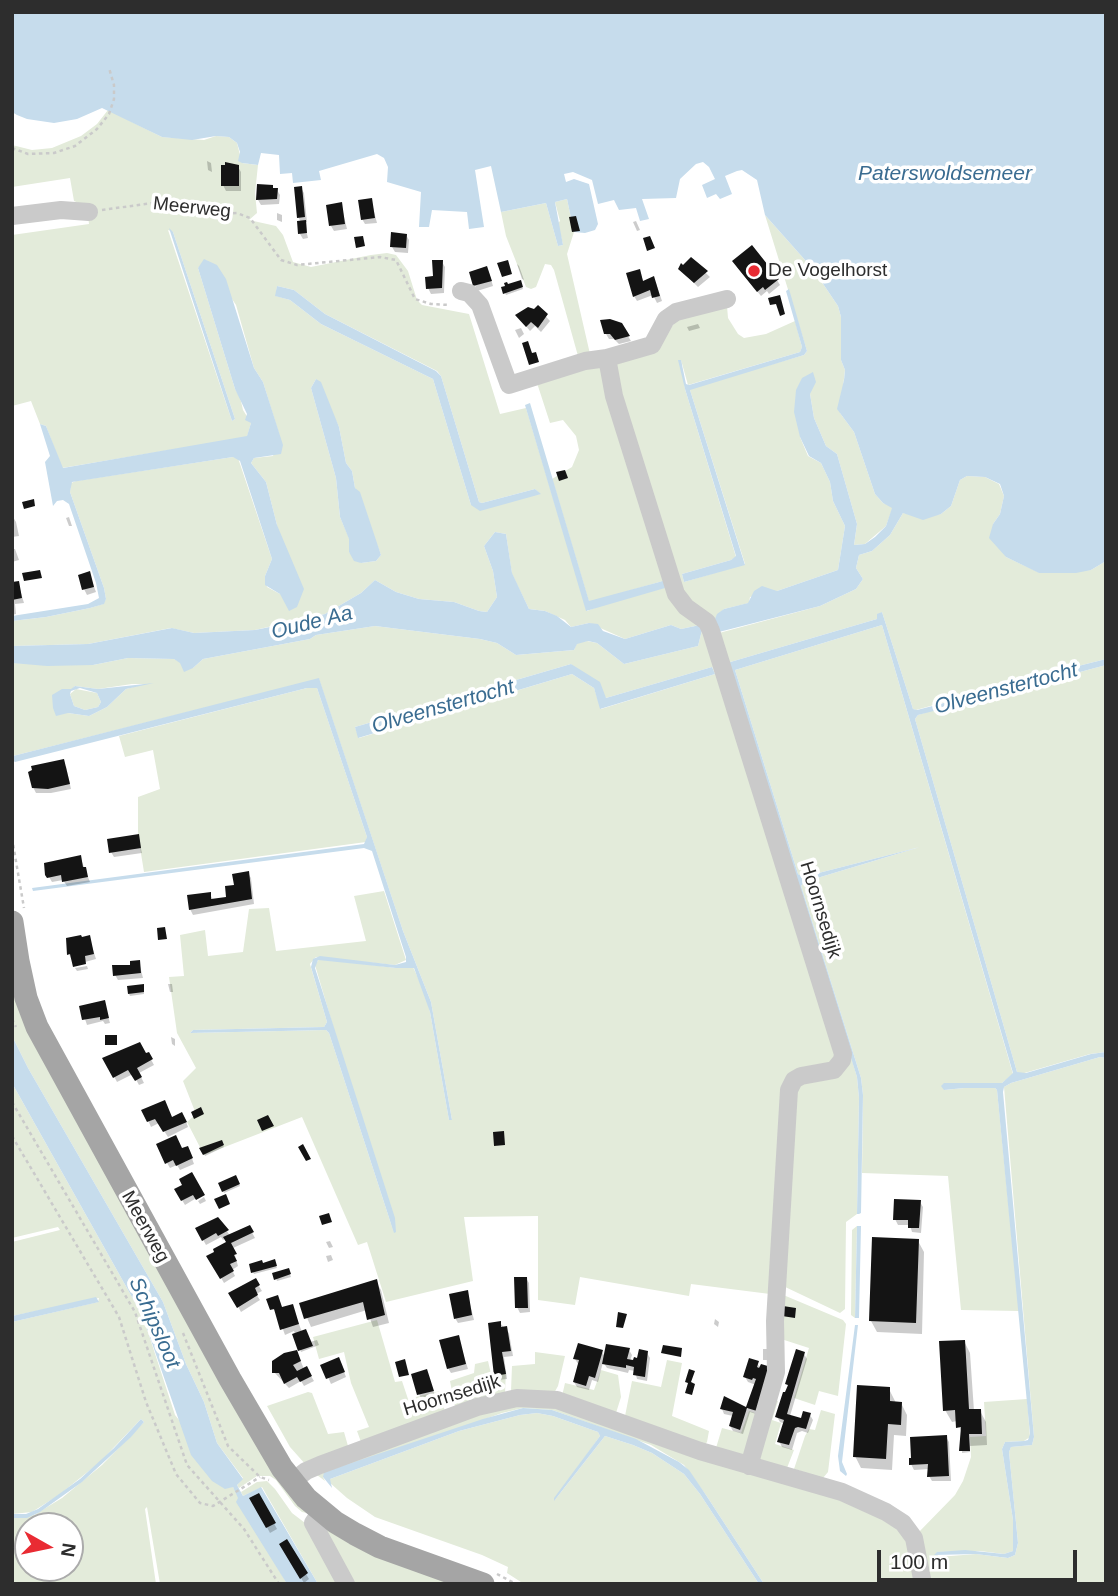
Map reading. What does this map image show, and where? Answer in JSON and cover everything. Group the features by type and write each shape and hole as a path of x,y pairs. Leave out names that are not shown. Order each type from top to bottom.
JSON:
{"main road":[{"name":"Meerweg","path":"12,922 20,973 37,1027 274,1455 306,1498 355,1534 380,1547 483,1584"}],"street":[{"path":"12,216 61,210 89,212"},
{"path":"456,298 469,293 481,305 509,385 585,361 607,358 652,345 666,319 676,312 727,299"},
{"name":"Hoornsedijk","path":"607,358 614,396 676,594 687,607 707,622 711,631 843,1054 834,1070 801,1076 794,1080 789,1090 775,1321 776,1372 749,1466"},
{"name":"Hoornsedijk","path":"293,1481 320,1465 446,1416 517,1398 557,1400 699,1451 842,1492 886,1512 903,1523 917,1545 923,1584"},
{"path":"321,1511 313,1523 346,1584"}],"path":[{"path":"12,148 28,154 54,153 75,146 97,129 108,114 114,99 114,85 108,68"},
{"name":"Meerweg","path":"89,212 160,202 211,214 237,213 250,218 281,260 297,265 380,257 396,260 415,299 431,304 456,298"},
{"path":"12,838 14,862"},
{"path":"12,1102 135,1312 187,1465 244,1529 278,1584"},
{"path":"12,1136 119,1317 146,1402 176,1474 200,1503 213,1506 260,1477"}],"green space":[{"path":"108,110 162,137 204,140 216,136 229,137 237,143 242,163 258,165 255,193 257,213 249,220 276,226 283,235 293,262 311,267 371,255 396,255 408,271 417,300 422,305 469,314 500,414 526,408 587,611 663,581 589,602 552,479 572,467 579,450 576,436 563,420 550,423 537,383 598,363 671,595 703,624 841,1061 798,1075 770,1294 691,1284 689,1296 580,1277 575,1305 538,1300 538,1216 464,1217 473,1281 386,1302 367,1242 358,1245 302,1117 204,1155 187,1122 196,1114 183,1081 196,1068 177,1033 169,977 184,976 180,935 205,930 208,956 243,952 249,909 269,908 276,951 366,941 354,896 384,891 406,960 395,965 316,957 310,964 327,1022 324,1027 193,1030 190,1033 326,1030 394,1233 315,965 322,959 396,968 413,967 426,995 449,1120 452,1120 431,1002 403,931 319,679 13,756 12,663 93,665 128,658 174,659 193,668 203,659 310,639 316,635 375,626 480,639 497,643 516,655 574,650 577,643 587,641 597,643 624,664 698,646 702,630 700,625 681,629 671,625 625,639 589,623 571,627 565,620 545,611 529,609 512,574 506,534 495,532 484,546 493,571 497,597 487,612 454,602 419,599 396,592 375,580 361,593 325,614 255,630 194,633 171,628 88,644 12,646 12,621 90,608 103,604 106,599 70,492 71,483 76,481 238,458 272,559 265,576 267,587 280,594 277,525 266,482 251,463 254,458 273,456 280,437 263,382 254,368 236,305 206,260 198,268 235,389 251,423 247,437 62,468 46,426 40,424 31,401 12,406 12,235 89,224 87,207 74,201 70,178 12,187 12,145 32,150 52,148 81,136 97,124","holes":["168,230 173,232 235,419 232,421","277,286 294,290 325,314 437,371 441,376 479,502 535,489 540,494 471,505 433,379 321,324 290,300 276,296","316,379 339,427 346,463 352,471 355,488 381,555 376,561 361,563 349,552 349,538 340,517 336,478 311,388","571,664 606,698 712,667 715,674 601,709 594,688 572,674 359,738 355,727","145,684 126,689 107,707 89,716 68,713 62,689 72,689 75,686 98,689"]},
{"path":"567,199 574,232 567,254 590,354 578,356 554,270 551,265 545,264 536,287 526,287 506,236 501,212 546,203 558,246 563,245 555,202"},
{"path":"765,215 813,269 838,306 841,317 841,360 845,370 840,413 854,432 875,494 883,503 893,507 886,526 865,544 854,545 857,524 837,454 826,446 814,418 810,394 813,373 800,437 808,456 821,463 830,482 833,501 845,526 838,570 777,591 750,597 749,603 724,609 715,619 682,596 612,364 666,334 676,321 684,316 727,306 728,318 738,334 744,338 766,334 795,321 802,347 800,352 688,385 681,360 685,389 736,557 682,574 684,582 745,564 690,390 804,355 807,351"},
{"path":"967,476 985,477 999,484 1004,496 1000,514 993,524 1006,557 1040,573 1091,570 1106,561 1106,659 1027,679 1028,686 1106,665 1106,1052 1021,1074 1017,1072 915,719 918,715 1013,685 913,709 882,612 877,615 877,619 727,663 719,633 820,606 856,589 863,579 856,568 859,555 872,551 890,535 903,513 929,516 941,514 951,506 960,480"},
{"path":"882,625 1013,1074 1002,1083 944,1083 944,1090 997,1090 1019,1311 961,1310 948,1176 862,1173 861,1078 801,886 804,882 920,847 803,877 798,874 735,670"},
{"path":"307,688 317,688 367,837 366,842 144,872 138,835 138,797 160,789 153,750 125,757 119,736"},
{"path":"76,689 97,693 101,702 98,707 85,710 74,706 70,694"},
{"path":"12,957 312,1514 302,1512 295,1506 270,1476 257,1476 239,1488 237,1485 243,1478 217,1443 204,1402 186,1364 163,1302 12,1036"},
{"path":"851,1057 859,1098 857,1214 846,1222 845,1309 840,1313 781,1285 795,1085"},
{"path":"1100,1057 1106,1058 1106,1584 928,1584 917,1534 955,1495 963,1481 971,1457 970,1437 986,1436 984,1402 1027,1399 1030,1437 1024,1441 1005,1442 1002,1449 1013,1520 1013,1551 1004,1554 980,1551 937,1552 938,1557 976,1554 1008,1558 1015,1555 1018,1543 1009,1452 1011,1447 1032,1445 1034,1437 1004,1087"},
{"path":"12,1083 137,1306 175,1415 233,1487 287,1584 160,1584 147,1507 145,1509 156,1584 12,1584 14,1518 14,1582 84,1582 84,1512 39,1512 62,1498 102,1465 144,1422 141,1419 100,1462 59,1495 32,1512 12,1514 12,1322 98,1302 99,1298 12,1316 12,1242 60,1230 58,1227 12,1238"},
{"path":"857,1226 855,1318 851,1315 852,1230"},
{"path":"781,1294 843,1320 846,1324 838,1396 819,1391 815,1405 794,1398 809,1348 778,1338"},
{"path":"377,1320 395,1382 402,1381 408,1399 440,1391 445,1412 361,1442 357,1431 369,1427 351,1383 344,1352 319,1359 313,1337"},
{"path":"535,1352 565,1356 558,1386 553,1395 511,1391 512,1366 535,1364"},
{"path":"667,1360 682,1363 672,1416 709,1431 707,1442 702,1448 625,1416 632,1381 661,1387"},
{"path":"488,1361 491,1374 506,1371 505,1393 455,1407 450,1381 474,1373 475,1364"},
{"path":"601,1370 618,1375 621,1397 616,1413 562,1396 565,1383 594,1390"},
{"path":"312,1393 328,1434 344,1432 348,1446 306,1465 290,1447 267,1406"},
{"path":"774,1400 778,1401 772,1420 781,1423 775,1444 794,1450 787,1468 758,1465"},
{"path":"549,1403 862,1507 905,1534 918,1584 764,1584 684,1465 651,1445 552,1410 523,1408 502,1413 323,1477 325,1481 317,1475 476,1411"},
{"path":"821,1410 835,1414 828,1472 823,1478 794,1469 805,1436 809,1429 815,1430"},
{"path":"749,1411 758,1414 746,1458 716,1448 722,1428 741,1433"},
{"path":"537,1413 598,1432 600,1436 554,1501 605,1436 633,1445 652,1453 684,1474 759,1584 524,1584 507,1573 508,1567 482,1555 375,1517 329,1482 330,1479 459,1431"},
{"path":"267,1481 292,1513 309,1526 340,1584 318,1584 262,1487 243,1496 241,1492 257,1482"},
{"path":"321,1521 468,1584 351,1584"}],"water":[{"name":"Paterswoldsemeer","path":"12,12 1106,12 1106,561 1091,570 1076,573 1039,573 1006,557 989,538 993,524 1000,514 1004,496 1000,484 985,477 967,476 960,480 951,506 941,514 923,520 903,513 890,535 872,551 859,555 856,568 863,579 856,589 820,606 719,632 715,619 717,614 724,609 748,603 754,591 762,586 777,591 838,570 845,526 833,501 830,482 821,463 809,456 800,437 794,412 796,390 802,378 813,372 816,382 810,394 814,418 826,446 837,454 857,524 854,545 865,544 875,537 886,526 892,508 875,494 854,432 837,409 845,370 841,360 841,317 838,306 813,269 765,215 757,180 742,170 737,171 725,176 732,194 720,199 716,194 707,198 702,185 715,179 703,162 696,164 680,179 676,198 642,199 649,219 640,221 636,208 619,210 614,200 598,204 592,180 573,172 564,174 566,182 574,179 589,184 598,224 595,230 574,232 567,199 555,202 563,245 558,246 546,203 501,212 491,166 475,170 484,227 469,229 467,212 432,210 429,227 419,227 421,192 387,182 388,167 384,158 377,154 319,171 321,180 293,183 292,173 280,174 279,155 261,153 258,165 242,163 238,161 240,152 237,143 229,137 192,140 162,137 102,108 77,119 54,123 17,115 12,112"},
{"path":"169,228 173,232 235,419 232,421"},
{"path":"204,259 217,265 226,279 254,368 263,382 283,445 281,454 254,458 251,463 266,482 277,525 304,589 297,607 289,611 280,594 265,585 265,576 272,559 240,461 233,457 72,482 70,492 104,588 104,604 46,617 12,621 12,616 88,604 99,598 69,504 63,500 57,501 53,506 45,462 50,456 40,424 46,426 63,468 247,436 251,423 245,420 247,414 235,389 198,268"},
{"path":"277,286 294,290 325,314 441,376 479,502 535,489 541,494 480,511 471,505 433,379 321,324 290,300 275,296"},
{"path":"789,289 807,351 804,355 690,390 745,565 684,582 682,574 731,560 736,556 678,360 681,360 686,384 689,385 800,352 802,347 786,291"},
{"path":"316,379 321,382 339,427 346,463 352,471 355,488 360,492 381,555 376,561 354,561 349,552 349,539 340,517 336,478 311,388"},
{"path":"530,403 589,601 663,581 665,588 586,611 525,405"},
{"name":"Oude Aa","path":"495,532 506,534 512,573 529,609 557,616 571,627 598,624 603,631 625,639 671,625 681,629 700,625 702,630 698,646 624,664 597,643 588,641 577,644 574,650 516,655 497,643 480,639 375,626 316,635 310,639 203,659 184,672 180,663 174,659 128,658 93,665 47,666 12,663 12,646 88,644 172,628 194,633 255,630 294,622 325,614 361,593 375,580 396,592 419,599 454,602 487,612 497,597 493,571 484,546"},
{"path":"882,612 913,709 1013,685 1012,691 918,715 915,719 1017,1072 1026,1073 1106,1052 1106,1058 1100,1057 1011,1083 1004,1087 1003,1092 1034,1437 1032,1445 1011,1447 1009,1452 1018,1543 1015,1555 1008,1558 976,1554 934,1555 937,1552 965,1550 1004,1554 1013,1551 1013,1520 1002,1449 1005,1442 1028,1440 1030,1434 997,1090 944,1090 941,1086 944,1083 1002,1083 1013,1073 882,625 735,670 798,874 803,877 920,847 804,882 801,886 861,1078 863,1095 859,1214 857,1077 727,663 877,619 877,614"},
{"path":"1106,659 1106,665 1028,686 1025,684 1027,679"},
{"path":"571,664 600,682 606,698 712,667 715,674 600,709 594,688 572,674 358,738 355,727"},
{"path":"319,678 403,931 431,1002 452,1120 449,1120 430,1012 414,968 318,960 315,968 395,1218 394,1233 326,1030 190,1033 193,1030 324,1027 327,1022 311,967 313,959 320,956 395,965 406,962 372,851 364,848 33,891 32,888 364,844 367,837 317,688 307,688 15,762 12,760 13,756"},
{"path":"154,683 126,689 107,707 89,716 68,713 56,716 52,695 75,686 98,689","holes":["80,688 97,693 101,702 98,707 85,710 74,706 70,694"]},
{"name":"Schipsloot","path":"12,1036 163,1302 186,1364 204,1402 217,1443 243,1479 237,1485 243,1496 261,1487 318,1584 287,1584 236,1502 238,1498 233,1487 225,1489 212,1481 191,1455 137,1306 12,1083"},
{"path":"857,1226 861,1226 859,1318 855,1318"},
{"path":"96,1297 99,1302 12,1322 12,1316"},
{"path":"855,1325 858,1325 842,1462 846,1476 840,1471 838,1456"},
{"path":"523,1408 552,1410 636,1439 679,1462 689,1470 764,1584 759,1584 684,1474 652,1453 633,1445 605,1436 554,1501 600,1436 598,1432 553,1416 537,1413 520,1415 459,1431 330,1479 332,1488 323,1477 324,1472"},
{"path":"141,1419 144,1422 82,1482 40,1512 31,1512 80,1479"}],"building":[{"path":"225,162 239,165 239,186 221,186 221,165 225,165"},
{"path":"257,184 278,188 277,199 256,200"},
{"path":"302,186 305,217 297,218 294,187"},
{"path":"372,198 375,218 361,220 358,200"},
{"path":"342,202 345,224 329,226 326,205"},
{"path":"576,216 580,231 572,232 569,217"},
{"path":"306,220 307,233 298,234 297,221"},
{"path":"391,232 407,234 406,248 390,247"},
{"path":"363,236 365,246 356,248 354,237"},
{"path":"650,236 655,248 647,251 643,238"},
{"path":"752,245 779,279 765,290 763,287 757,292 732,261"},
{"path":"691,257 708,271 694,283 678,269 681,263 683,265"},
{"path":"432,260 443,260 442,288 426,289 425,277 433,276"},
{"path":"508,260 512,274 502,277 497,263"},
{"path":"487,266 492,281 473,286 469,272"},
{"path":"640,269 643,281 654,276 660,296 652,298 650,290 633,297 626,273"},
{"path":"521,280 523,287 503,294 501,287 505,286 504,283"},
{"path":"780,295 785,314 780,316 776,304 770,305 768,298"},
{"path":"538,305 548,314 538,328 531,322 526,327 515,315 528,307 534,309"},
{"path":"610,319 622,323 630,336 615,340 610,334 604,334 600,320"},
{"path":"528,341 539,362 529,365 522,343"},
{"path":"565,470 568,478 559,481 556,472"},
{"path":"34,499 35,506 24,509 22,502"},
{"path":"40,570 42,578 24,581 22,573"},
{"path":"90,571 94,587 82,590 78,575"},
{"path":"19,581 22,598 12,600 12,582"},
{"path":"64,759 70,784 48,789 32,788 28,772 32,770 31,766"},
{"path":"139,834 141,848 109,853 107,839"},
{"path":"81,855 88,877 62,882 61,875 47,878 45,875 44,863"},
{"path":"249,871 252,899 189,910 187,895 211,892 211,899 226,897 225,886 234,885 232,874"},
{"path":"165,927 167,939 158,940 157,928"},
{"path":"90,935 94,954 85,956 86,964 73,967 70,954 67,955 66,938"},
{"path":"140,960 141,973 113,976 112,965 130,965 130,961"},
{"path":"144,984 144,992 128,994 127,986"},
{"path":"105,1000 109,1018 82,1020 79,1006"},
{"path":"105,1035 117,1035 117,1045 105,1045"},
{"path":"140,1042 153,1059 137,1068 142,1077 135,1081 128,1070 113,1078 102,1058"},
{"path":"165,1100 172,1117 182,1112 187,1122 163,1132 155,1119 147,1122 141,1110"},
{"path":"201,1107 204,1114 194,1119 191,1112"},
{"path":"268,1115 274,1126 262,1131 257,1120"},
{"path":"504,1131 505,1145 494,1146 493,1132"},
{"path":"176,1135 182,1148 188,1146 193,1158 176,1166 173,1160 165,1164 156,1144"},
{"path":"222,1140 224,1145 203,1155 199,1148"},
{"path":"303,1144 311,1159 306,1161 298,1147"},
{"path":"192,1172 205,1195 196,1200 193,1195 181,1201 174,1189 182,1185 179,1179"},
{"path":"236,1175 240,1184 222,1192 218,1183"},
{"path":"226,1194 230,1204 219,1209 214,1199"},
{"path":"894,1199 921,1200 919,1228 908,1228 908,1220 893,1220"},
{"path":"329,1213 332,1222 322,1225 319,1216"},
{"path":"218,1217 229,1230 218,1236 216,1233 202,1241 195,1228"},
{"path":"250,1225 254,1232 231,1243 237,1254 234,1255 237,1261 230,1264 234,1271 220,1279 206,1256 226,1242 223,1237"},
{"path":"872,1237 919,1239 916,1323 869,1321"},
{"path":"275,1259 277,1266 251,1273 249,1264"},
{"path":"289,1268 291,1274 274,1280 272,1273"},
{"path":"514,1277 527,1277 528,1308 515,1308"},
{"path":"256,1278 260,1285 255,1288 258,1295 237,1308 228,1293"},
{"path":"377,1279 385,1315 367,1320 363,1302 304,1319 299,1303"},
{"path":"468,1290 472,1315 454,1319 449,1294"},
{"path":"278,1295 282,1307 293,1304 299,1324 280,1330 274,1309 270,1310 266,1299"},
{"path":"783,1306 796,1308 795,1318 782,1316"},
{"path":"618,1312 627,1314 623,1328 616,1327"},
{"path":"501,1321 501,1327 507,1326 511,1351 502,1352 506,1374 494,1376 488,1323"},
{"path":"306,1329 313,1346 298,1351 292,1334"},
{"path":"459,1335 466,1364 447,1369 439,1340"},
{"path":"965,1340 969,1409 981,1409 982,1434 969,1434 970,1451 959,1451 961,1427 956,1428 955,1410 943,1411 939,1341"},
{"path":"578,1343 603,1350 595,1378 589,1376 586,1386 573,1382 579,1360 573,1359"},
{"path":"606,1344 630,1348 627,1359 633,1360 634,1357 637,1358 639,1349 648,1351 645,1377 633,1375 634,1367 602,1364"},
{"path":"663,1345 682,1348 681,1357 661,1353"},
{"path":"796,1349 805,1352 787,1414 801,1418 803,1411 811,1413 806,1429 795,1428 789,1445 777,1442 784,1420 775,1417 788,1385 785,1384"},
{"path":"297,1350 301,1361 293,1365 297,1371 307,1366 312,1376 300,1382 297,1377 284,1384 279,1373 272,1373 272,1361 284,1353"},
{"path":"339,1357 345,1372 326,1379 320,1365"},
{"path":"749,1358 759,1361 759,1368 761,1364 771,1367 757,1411 747,1408 740,1430 729,1426 733,1412 720,1409 724,1396 746,1407 756,1379 743,1377"},
{"path":"405,1359 409,1375 399,1377 395,1362"},
{"path":"427,1369 434,1391 417,1395 411,1374"},
{"path":"689,1369 695,1371 691,1382 695,1384 692,1395 685,1393"},
{"path":"857,1385 890,1387 890,1401 902,1402 901,1425 888,1424 886,1459 853,1457"},
{"path":"947,1435 949,1476 927,1477 928,1464 909,1465 910,1437"},
{"path":"259,1493 276,1523 266,1528 249,1498"},
{"path":"287,1539 308,1573 300,1579 279,1544"}],"waterway":[{"name":"Olveenstertocht","path":"1008,688 1030,681"}],"place":[{"name":"De Vogelhorst","path":"754,271"}]}
